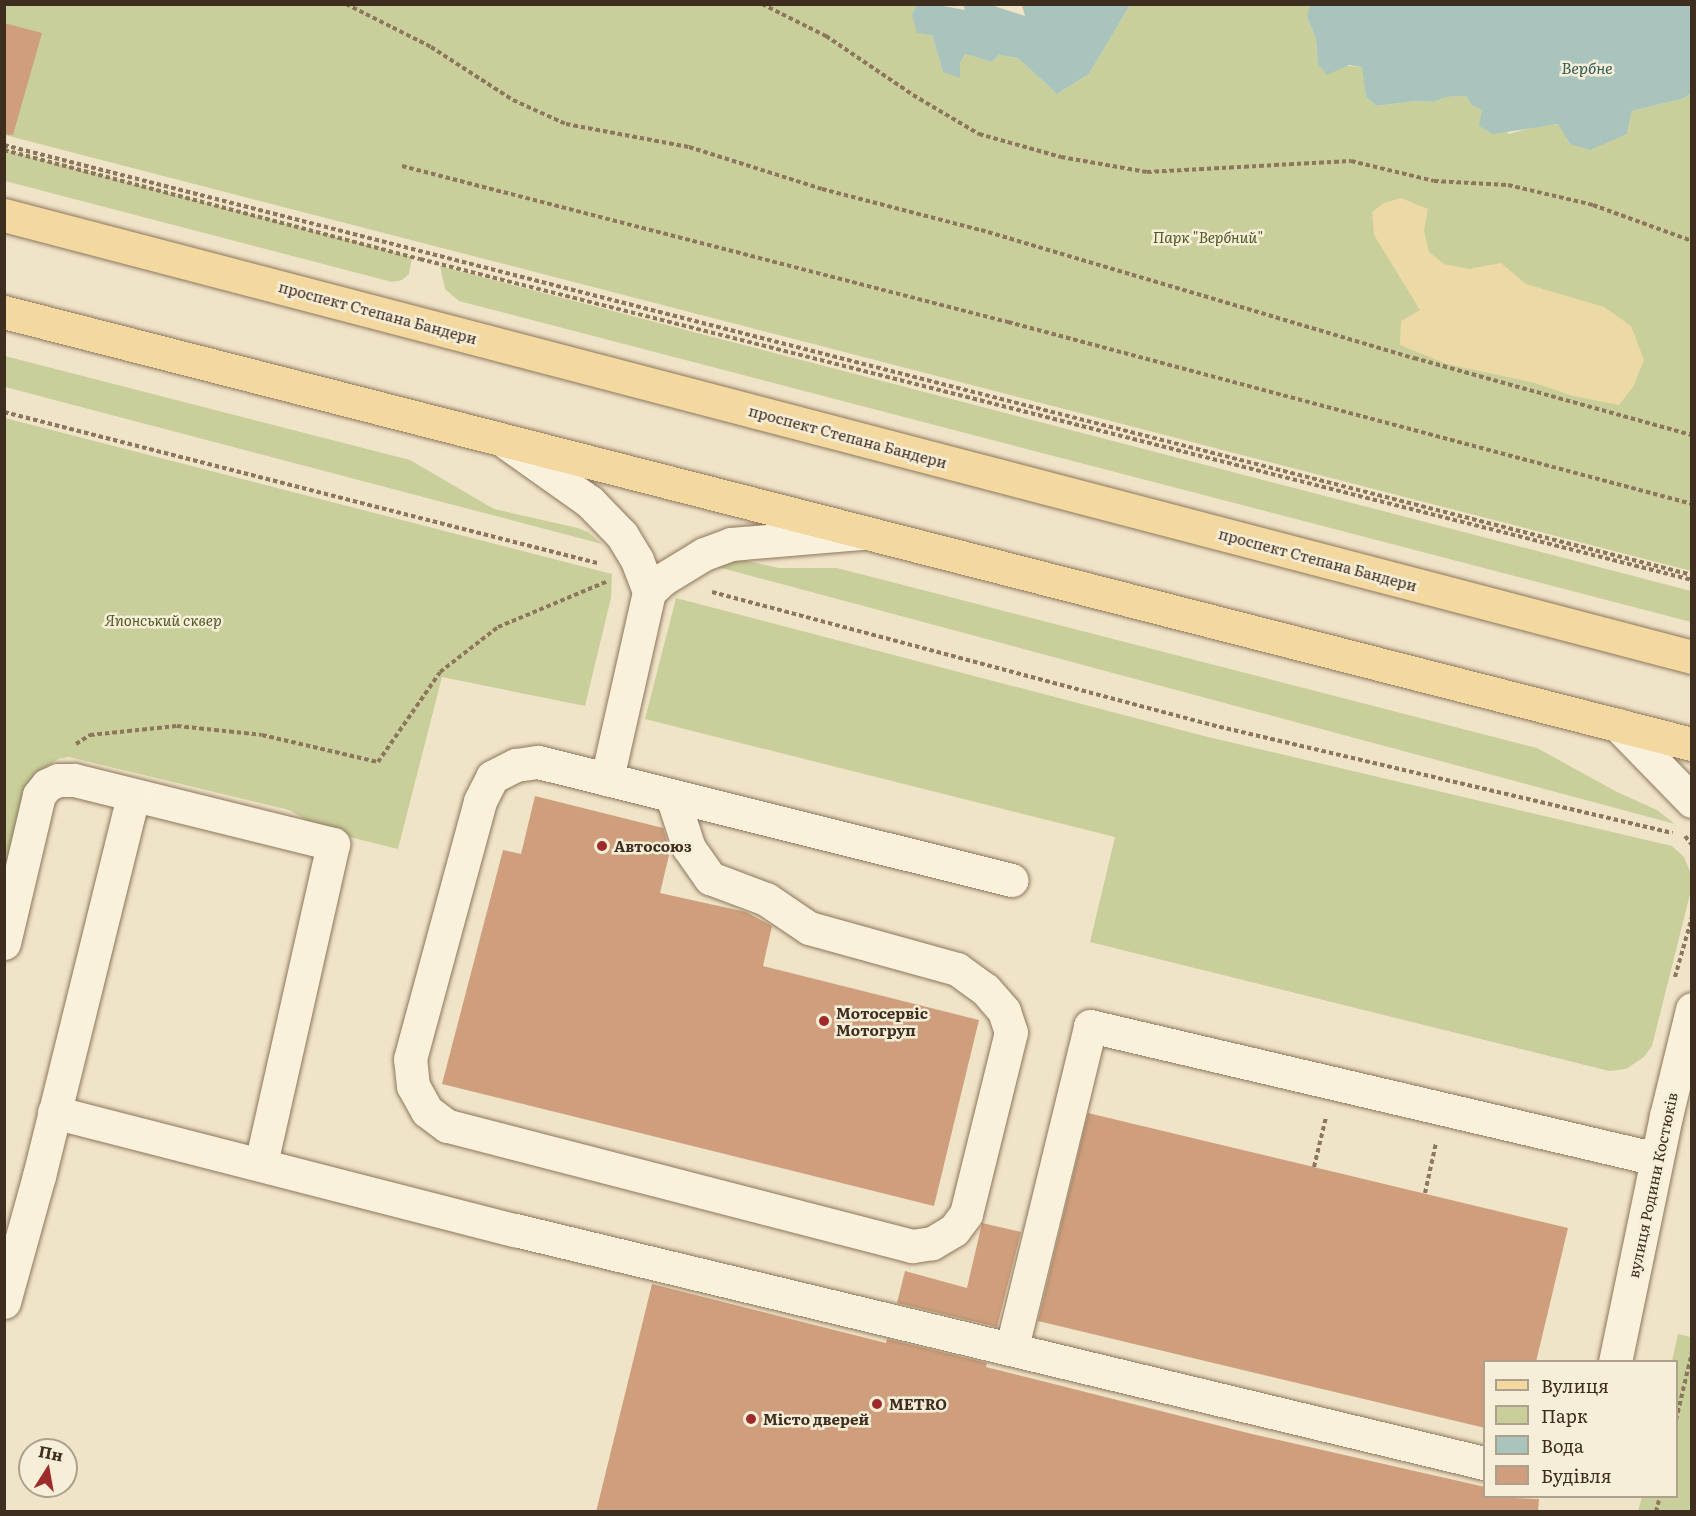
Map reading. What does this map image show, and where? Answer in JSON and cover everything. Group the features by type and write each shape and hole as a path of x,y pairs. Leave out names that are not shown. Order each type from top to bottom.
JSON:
{"main road":[{"name":"проспект Степана Бандери","path":"4,215 1692,657"},
{"path":"4,312 507,443 1692,744"}],"lane":[{"path":"507,443 590,502 622,535 647,579 607,779"},
{"path":"647,579 731,544 864,533"},
{"path":"1618,725 1692,801"},
{"path":"672,795 689,848 710,878 766,899 809,928 957,969 985,989 1004,1011 1011,1032 966,1214 954,1230 933,1244 912,1246 447,1126 427,1111 413,1086 410,1059 480,801 492,777 516,765 538,762 672,795 1012,880"},
{"path":"4,943 39,795 47,784 58,780 74,780 333,844 261,1163"},
{"path":"4,1302 133,795"},
{"name":"вулиця Родини Костюків","path":"1615,1360 1657,1159 1687,1046 1692,1010"},
{"path":"1012,1347 1090,1026 1657,1159"},
{"path":"54,1112 261,1163 515,1230 1012,1347 1483,1463"}],"path":[{"path":"346,4 431,47 513,100 566,124 689,147 822,189 981,230 1414,358 1692,435"},
{"path":"762,4 826,36 913,95 979,134 1061,158 1147,172 1351,161 1434,181 1508,185 1583,202 1692,241"},
{"path":"4,145 1692,578"},
{"path":"4,150 431,262 1692,578"},
{"path":"402,166 1008,322 1692,504"},
{"path":"4,412 1212,725 1692,837"},
{"path":"70,747 90,735 177,726 262,735 378,762 440,672 498,627 647,579"},
{"path":"1678,1415 1692,1352"}],"green space":[{"name":"Парк \"Вербний\"","path":"4,5 916,5 912,15 932,35 943,72 960,63 965,54 992,62 999,55 1018,58 1057,94 1089,74 1130,5 1310,5 1307,17 1316,39 1318,64 1363,67 1366,97 1376,106 1416,101 1434,102 1446,97 1466,96 1509,134 1533,127 1559,124 1570,144 1609,141 1627,134 1632,111 1685,98 1691,93 1691,571 5,135"},
{"path":"5,150 412,257 409,274 402,280 392,282 5,181"},
{"path":"440,266 1691,591 1691,622 459,301 445,289"},
{"path":"5,356 410,460 494,509 578,528 588,532 602,544 5,387"},
{"name":"Японський сквер","path":"5,418 612,574 611,598 585,706 442,677 398,849 325,831 289,810 69,757 58,759 35,774 28,788 5,884"},
{"path":"724,556 779,568 837,568 1537,748 1617,792 1657,810 1675,824 703,563"},
{"path":"676,598 1204,736 1672,846 1684,857 1691,874 1691,890 1652,1046 1644,1057 1626,1069 1609,1071 1090,942 1115,837 645,719"},
{"path":"1678,1334 1691,1337 1691,1511 1638,1511 1642,1498 1678,1498 1678,1360 1672,1360"}],"sand":[{"path":"1401,198 1428,209 1424,231 1429,252 1444,264 1469,269 1501,263 1526,284 1604,307 1631,326 1644,360 1633,387 1619,405 1573,396 1535,383 1447,364 1400,345 1401,321 1420,310 1374,235 1372,212 1384,203"}],"water":[{"name":"Вербне","path":"1310,4 1691,5 1691,93 1685,98 1632,111 1627,134 1590,150 1570,144 1558,124 1493,134 1479,126 1482,110 1472,105 1466,96 1446,97 1434,102 1416,101 1376,106 1366,97 1362,67 1349,65 1327,75 1318,64 1316,39 1307,17"},
{"path":"916,5 938,5 965,10 963,5 991,5 1025,16 1022,5 1130,5 1089,74 1057,94 1018,58 999,55 992,62 965,54 960,63 960,78 943,72 932,35 917,33 912,15"}],"building":[{"path":"4,23 42,33 13,135 4,134"},
{"path":"535,796 663,828 670,851 660,893 746,912 772,926 763,966 979,1020 934,1206 442,1084 503,850 521,854"},
{"path":"1088,1113 1568,1228 1536,1360 1483,1360 1483,1428 1038,1321"},
{"path":"982,1223 1021,1232 997,1327 897,1303 905,1271 967,1288"},
{"name":"METRO","path":"652,1284 886,1343 887,1339 987,1363 986,1367 1252,1434 1483,1487 1483,1498 1539,1499 1538,1512 596,1512"}],"place":[{"name":"Автосоюз","path":"602,846"},
{"name":"Мотосервіс Мотогруп","path":"824,1021"},
{"name":"METRO","path":"877,1404"},
{"name":"Місто дверей","path":"751,1419"}]}
